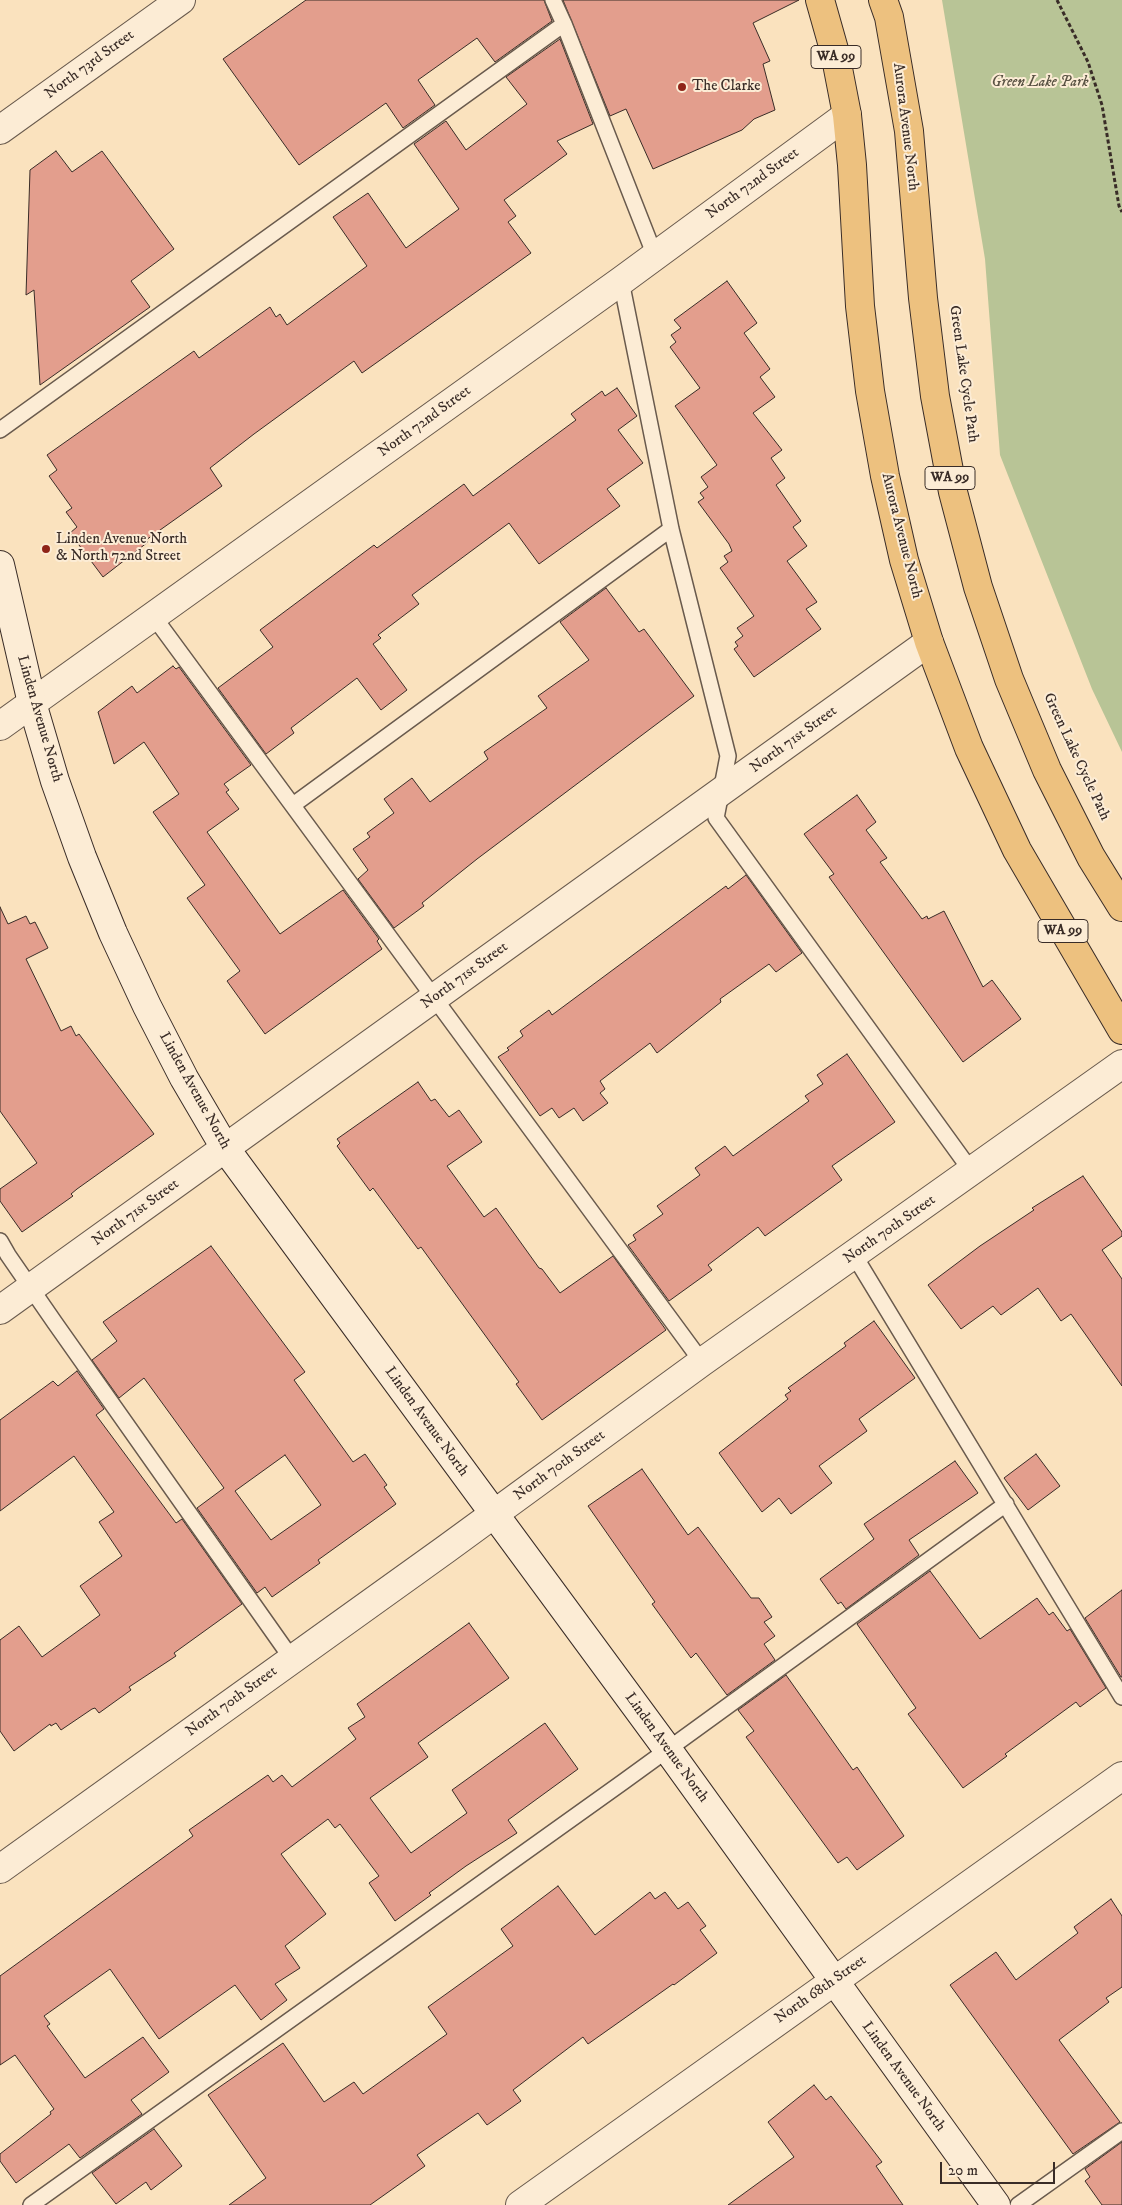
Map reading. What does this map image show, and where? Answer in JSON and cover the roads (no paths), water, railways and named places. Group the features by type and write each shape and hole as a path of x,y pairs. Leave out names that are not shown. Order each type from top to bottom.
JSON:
{"highway":[{"name":"Aurora Avenue North","path":"820,0 835,53 847,115 852,165 860,306 870,391 887,486 904,560 929,642 969,748 1017,850 1122,1030"},
{"name":"Aurora Avenue North","path":"884,0 889,17 909,131 924,308 934,396 952,492 978,586 1009,679 1047,770 1091,857 1122,907"}],"street":[{"name":"North 73rd Street","path":"0,130 181,0"},
{"name":"North 72nd Street","path":"0,726 656,256 847,115"},
{"name":"Linden Avenue North","path":"0,565 32,703 79,849 113,932 147,1006 184,1078 225,1148 668,1750 833,1982 996,2205"},
{"name":"North 71st Street","path":"0,1310 929,642"},
{"name":"North 70th Street","path":"0,1869 702,1362 1122,1064"},
{"name":"North 68th Street","path":"520,2205 1122,1776"}],"lane":[{"path":"553,0 656,256"},
{"path":"0,430 564,24"},
{"path":"620,281 671,529 728,756 716,818 972,1172"},
{"path":"293,805 671,529"},
{"path":"154,617 702,1362"},
{"path":"0,1240 31,1288 292,1659"},
{"path":"854,1255 1122,1697"},
{"path":"31,2205 668,1750 1006,1504"},
{"path":"1018,2205 1122,2131"}],"place":[{"name":"The Clarke","path":"682,87"},
{"name":"Linden Avenue North & North 72nd Street","path":"46,549"}],"park label":[{"name":"Green Lake Park","path":"1040,83"}]}
